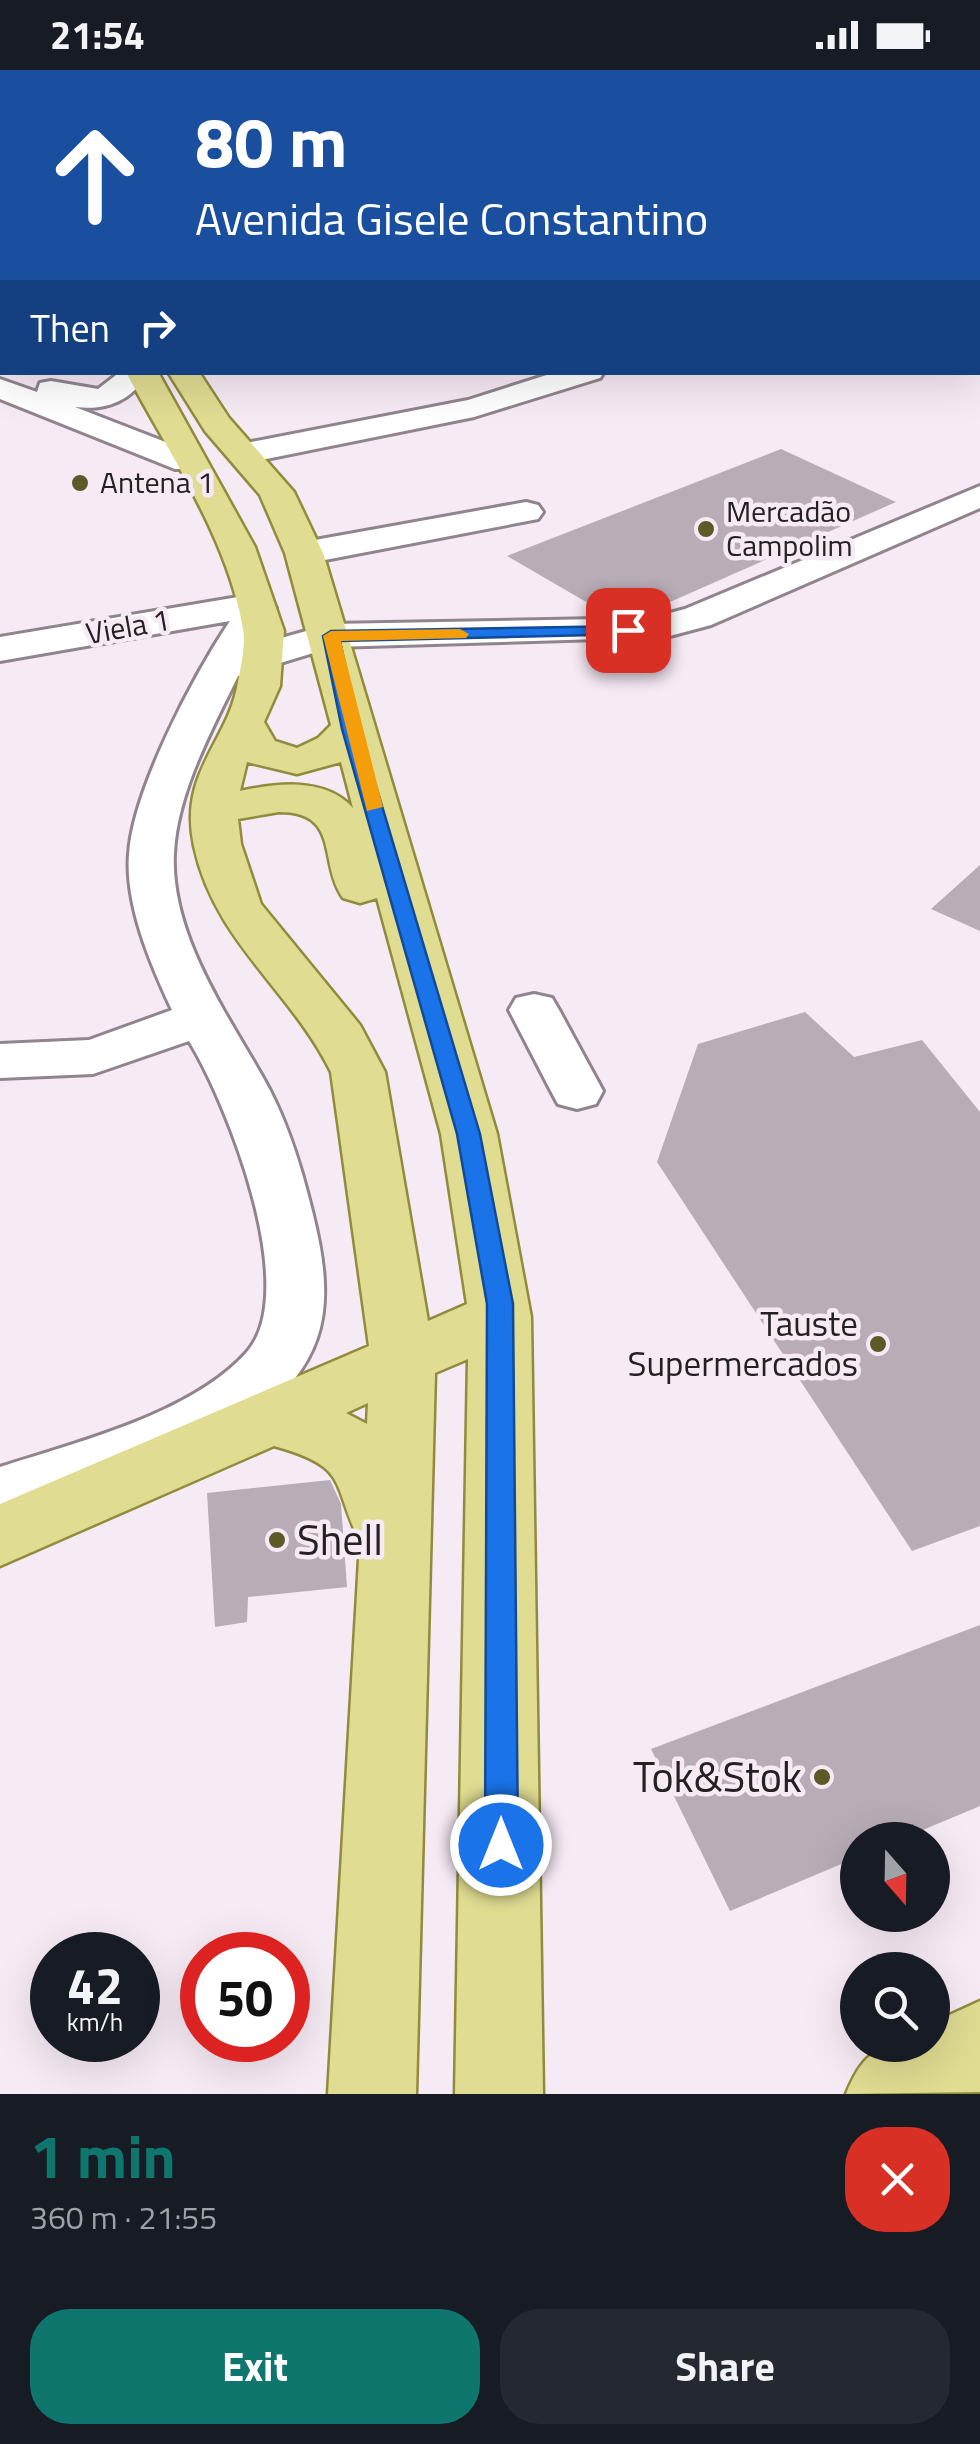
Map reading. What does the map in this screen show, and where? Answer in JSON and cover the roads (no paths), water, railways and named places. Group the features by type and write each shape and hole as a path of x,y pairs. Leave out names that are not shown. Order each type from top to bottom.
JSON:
{"main road":[{"path":"185,375 316,550 350,729 470,1140 500,1318 499,2094"},
{"path":"146,382 207,429 237,444"},
{"path":"146,382 186,462 236,547 258,686 225,762 212,812 237,907 341,1038 358,1072 403,1362 372,2094"},
{"path":"243,722 257,749 276,758 302,760 326,756 340,746 350,729"},
{"path":"212,812 291,798 310,800 339,820 412,1053 470,1140"},
{"path":"0,1536 500,1318"},
{"path":"269,1418 343,1438 356,1449 379,1488 394,1564"},
{"path":"890,2094 980,2044"}],"street":[{"path":"10,375 72,398 90,399 118,395 146,382"},
{"path":"422,410 520,375"},
{"path":"237,444 422,410 576,375"},
{"path":"111,431 112,423 146,382"},
{"path":"0,388 186,462"},
{"name":"Viela 1","path":"0,649 250,634 331,636 652,629 698,617 980,496"},
{"path":"316,550 526,512"},
{"path":"316,550 352,521"},
{"path":"0,1496 216,1412 271,1368 286,1337 293,1311 294,1272 280,1188 243,1088 201,1018 153,890 152,831 250,634"},
{"path":"152,831 212,812"},
{"path":"534,1010 577,1091"},
{"path":"0,1061 92,1057 201,1018"}],"place":[{"name":"Antena 1","path":"80,483"},
{"name":"Mercadão Campolim","path":"706,529"},
{"name":"Tauste Supermercados","path":"878,1344"},
{"name":"Shell","path":"277,1540"},
{"name":"Tok&Stok","path":"822,1777"}]}
